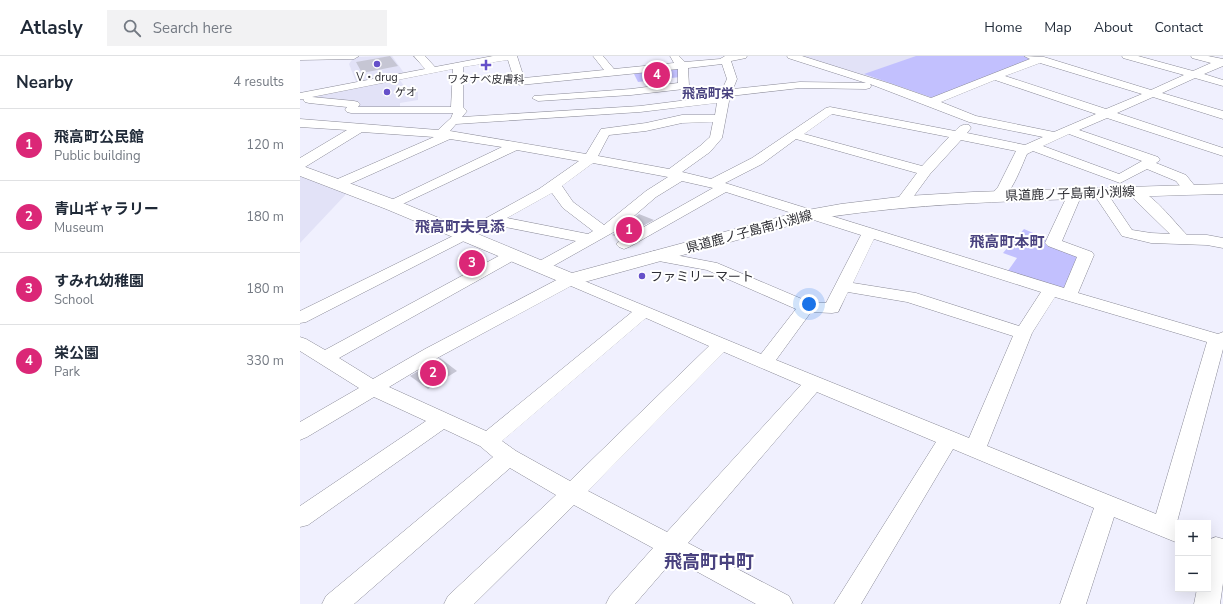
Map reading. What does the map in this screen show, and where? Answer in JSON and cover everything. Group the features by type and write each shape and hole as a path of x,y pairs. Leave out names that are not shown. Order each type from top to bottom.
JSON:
{"main road":[{"path":"300,170 392,205 570,280"},
{"name":"県道鹿ノ子島南小渕線","path":"570,280 653,256 836,209 903,201 998,195 1223,189"}],"street":[{"path":"302,58 354,56"},
{"path":"419,56 432,70"},
{"path":"475,62 493,56"},
{"path":"300,98 432,70 512,56 520,82 726,61 725,59 742,56"},
{"path":"598,56 612,73"},
{"path":"538,98 684,86 683,66 674,56"},
{"path":"792,56 887,86 974,119 1055,136"},
{"path":"1029,56 1223,115"},
{"path":"1127,56 1223,83"},
{"path":"1196,56 1222,62"},
{"path":"931,102 1040,59"},
{"path":"540,267 614,226 651,194 676,175 716,138 724,96 732,79 726,61"},
{"path":"998,195 1004,188 1022,152 1029,147 1107,114 1222,62"},
{"path":"819,64 830,110"},
{"path":"338,184 445,135 461,111 456,108 458,65"},
{"path":"558,68 569,88"},
{"path":"996,77 1223,152"},
{"path":"532,116 545,80"},
{"path":"453,121 640,109 670,106 724,96 825,84 887,86"},
{"path":"660,89 670,106"},
{"path":"300,98 354,104 351,110 459,110"},
{"path":"640,109 646,128"},
{"path":"624,244 719,186 796,135 830,110 1029,147 1120,179 1153,160 1068,130"},
{"path":"300,318 464,236 554,185 590,159 604,132 646,128 682,119 721,118"},
{"path":"903,201 925,170 974,119"},
{"path":"300,123 445,135 676,175 719,186 1051,290 1222,340"},
{"path":"300,164 359,128"},
{"path":"796,135 925,170"},
{"path":"392,205 515,146"},
{"path":"1146,164 1181,178 1191,190"},
{"path":"554,185 568,205 598,235"},
{"path":"1134,192 1149,204 1183,239"},
{"path":"1100,193 1127,233 1151,238 1207,240 1223,243"},
{"path":"1069,295 1086,255 1053,243 1075,194"},
{"path":"494,220 598,235 653,256 711,266 806,307 832,308 869,234"},
{"path":"325,358 512,255"},
{"path":"300,432 432,353 570,280 814,383 1171,530 1215,344 1222,340"},
{"path":"843,286 910,298 1022,333"},
{"path":"975,449 1022,333 1051,290"},
{"path":"765,362 806,307"},
{"path":"488,441 644,311"},
{"path":"300,343 373,388 488,441 508,457 572,493 780,604"},
{"path":"457,604 572,493 722,344"},
{"path":"619,604 814,383"},
{"path":"300,518 442,420"},
{"path":"847,604 949,438"},
{"path":"335,604 508,457"},
{"path":"1073,604 1107,504"},
{"path":"1207,604 1216,547"}],"shaded area":[{"path":"392,56 404,73 356,82 349,64 354,57"},
{"path":"795,56 1025,56 1036,59 931,100"},
{"path":"916,56 1025,56 1033,59 933,98 864,74"},
{"path":"680,67 680,77 638,82 633,72"},
{"path":"399,79 408,91 418,89 418,100 400,103 400,109 354,109 356,103 300,97"},
{"path":"300,172 349,191 300,243"},
{"path":"1024,229 1084,255 1068,293 1005,275 1017,258 1003,253"}],"building":[{"name":"V・drug","path":"390,56 398,66 362,73 356,62"},
{"path":"639,214 654,220 620,238 612,235 620,230"},
{"path":"440,358 457,371 428,389 410,376"}],"place":[{"name":"V・drug","path":"377,64"},
{"name":"ワタナベ皮膚科","path":"486,65"},
{"name":"栄公園","path":"657,75"},
{"name":"ゲオ","path":"387,92"},
{"name":"飛高町公民館","path":"629,230"},
{"name":"すみれ幼稚園","path":"472,263"},
{"name":"ファミリーマート","path":"642,276"},
{"name":"青山ギャラリー","path":"433,373"}],"district":[{"name":"飛高町栄","path":"708,93"},
{"name":"飛高町夫見添","path":"460,227"},
{"name":"飛高町本町","path":"1007,242"},
{"name":"飛高町中町","path":"709,562"}]}
